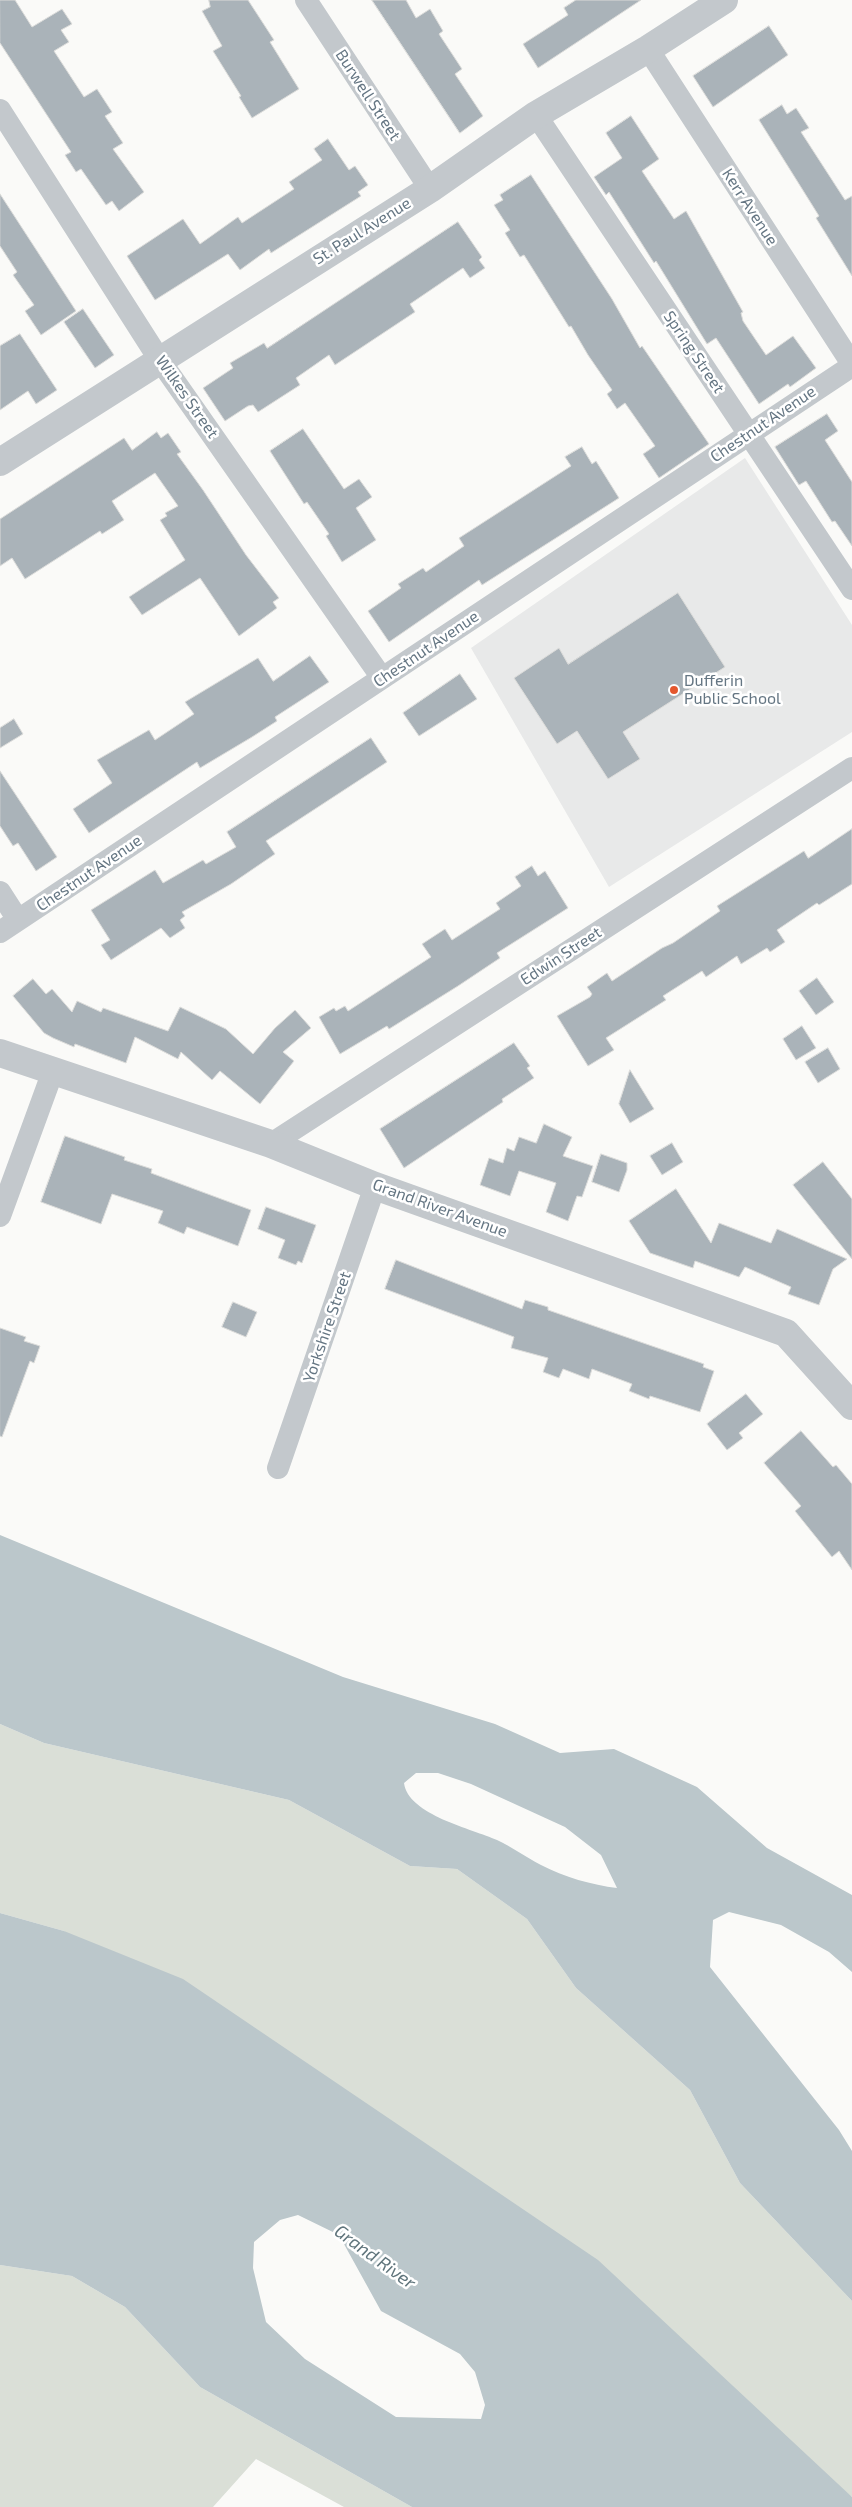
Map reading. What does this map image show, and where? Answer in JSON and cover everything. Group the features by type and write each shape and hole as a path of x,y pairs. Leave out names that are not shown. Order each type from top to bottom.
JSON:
{"street":[{"name":"Burwell Street","path":"306,0 430,189"},
{"name":"St. Paul Avenue","path":"0,462 159,359 430,189 536,115 648,49 724,0"},
{"name":"Kerr Avenue","path":"648,49 852,365"},
{"name":"Wilkes Street","path":"0,110 159,359 382,678"},
{"name":"Spring Street","path":"536,115 852,589"},
{"name":"Chestnut Avenue","path":"9,926 852,365"},
{"name":"Edwin Street","path":"271,1144 852,768"},
{"path":"0,892 9,926"},
{"name":"Grand River Avenue","path":"0,1053 271,1144 376,1186 786,1333 852,1406"},
{"path":"0,1216 53,1071"},
{"name":"Yorkshire Street","path":"278,1468 376,1186"}],"shaded area":[{"name":"Dufferin Public School","path":"745,458 852,625 852,732 609,887 471,648"},
{"path":"0,1724 44,1743 289,1800 410,1866 457,1869 527,1919 576,1988 690,2090 740,2183 852,2301 852,2497 64,1931 0,1913"},
{"path":"0,2265 72,2276 125,2307 200,2387 412,2507 344,2507 256,2459 213,2507 0,2507"}],"water":[{"path":"0,1535 343,1677 495,1724 560,1753 614,1749 697,1787 767,1848 852,1895 852,1972 829,1952 781,1925 729,1912 713,1920 710,1967 839,2130 852,2151 852,2301 740,2183 690,2090 576,1988 527,1919 457,1869 410,1866 289,1800 44,1743 0,1724","holes":["416,1773 438,1773 471,1784 565,1827 601,1855 617,1888 588,1883 559,1873 497,1840 458,1826 429,1812 417,1804 408,1794 404,1783"]},
{"name":"Grand River","path":"0,1913 64,1931 183,1979 598,2260 852,2497 852,2507 412,2507 200,2387 125,2307 72,2276 0,2265","holes":["298,2215 339,2235 381,2311 460,2354 475,2372 485,2405 481,2419 396,2417 305,2359 266,2322 253,2268 254,2242 280,2220"]}],"building":[{"path":"0,0 15,0 32,27 62,9 72,24 61,30 69,42 54,51 84,97 97,89 112,112 105,116 123,143 113,149 144,192 119,211 112,201 106,205 81,169 76,172 65,155 71,152 0,43"},
{"path":"209,0 248,0 274,40 270,42 299,89 252,118 239,97 241,96 213,51 222,46 202,11 210,7"},
{"path":"372,0 406,0 416,18 430,9 443,31 439,34 462,69 455,74 483,116 460,133"},
{"path":"576,0 641,0 538,68 523,44 568,15 564,8"},
{"path":"769,26 788,55 713,107 693,76"},
{"path":"782,105 787,114 796,108 809,128 801,132 845,200 852,196 852,276 816,218 819,216 759,120"},
{"path":"631,116 659,159 642,171 674,219 686,211 743,312 741,313 743,321 766,355 793,336 816,368 790,387 788,384 759,404 716,338 707,344 656,261 654,263 609,192 606,195 594,177 622,158 606,133"},
{"path":"328,139 349,170 355,166 368,185 358,192 361,196 271,253 269,249 240,270 228,254 155,300 127,256 183,219 200,244 238,217 242,223 294,189 289,182 322,160 314,149"},
{"path":"531,175 612,299 640,348 642,346 709,444 659,478 643,454 655,446 625,403 617,409 607,394 612,390 571,326 569,327 524,255 520,257 505,233 510,230 494,205 503,200 500,195"},
{"path":"0,194 76,311 41,335 25,311 34,305 13,275 17,272 0,246"},
{"path":"458,222 482,257 479,260 485,268 470,278 463,268 410,304 415,312 335,365 329,355 296,378 300,385 258,412 253,405 248,406 225,421 203,388 233,368 230,363 264,343 267,348"},
{"path":"83,309 114,355 95,368 64,322"},
{"path":"20,334 57,390 36,404 28,391 0,410 0,346"},
{"path":"827,414 838,431 825,440 852,482 852,546 835,521 832,522 806,481 799,485 775,447"},
{"path":"303,429 344,489 359,479 372,497 356,508 376,540 342,562 326,536 329,534 307,502 304,504 270,451"},
{"path":"157,432 161,438 168,433 181,452 177,454 246,555 279,598 273,602 277,608 239,636 200,578 142,615 129,597 185,560 160,520 167,516 165,513 178,506 155,473 112,501 124,520 102,534 100,531 25,579 12,558 0,566 0,519 124,438 132,450"},
{"path":"582,447 592,464 596,461 619,498 482,585 479,580 389,642 368,611 401,588 398,584 423,568 426,572 464,546 459,538 571,466 565,457"},
{"path":"678,593 725,667 623,732 640,759 608,779 577,731 557,744 514,678 559,648 568,664"},
{"path":"310,656 329,682 275,717 277,721 252,737 200,768 197,762 89,833 73,809 112,783 97,760 149,730 155,740 194,714 185,702 258,658 273,681"},
{"path":"460,674 477,699 419,736 403,713"},
{"path":"14,719 23,734 0,748 0,728"},
{"path":"371,738 387,762 266,841 275,854 231,884 182,912 185,916 180,920 185,928 170,938 161,928 111,960 101,945 110,940 91,910 155,870 163,883 203,860 206,864 236,847 227,832"},
{"path":"0,771 57,857 36,871 18,843 13,846 0,826"},
{"path":"852,829 852,884 819,905 817,903 777,930 785,942 770,952 767,948 741,964 737,956 706,977 702,971 663,996 666,1000 606,1038 614,1050 588,1066 557,1016 590,997 592,994 587,987 607,973 612,981 720,911 717,906 804,851 808,858"},
{"path":"532,866 538,876 545,871 568,908 497,953 500,958 458,986 389,1029 387,1026 340,1054 319,1017 334,1008 336,1011 345,1006 348,1011 431,957 422,944 445,929 452,940 500,909 496,903 521,886 515,877"},
{"path":"817,978 834,1002 816,1015 799,991"},
{"path":"33,979 46,994 52,989 72,1012 77,1001 101,1012 103,1008 168,1031 180,1007 226,1029 253,1054 275,1028 295,1010 311,1028 283,1052 294,1061 260,1104 220,1071 212,1080 181,1052 178,1059 135,1037 126,1063 75,1044 74,1047 53,1038 44,1033 13,996"},
{"path":"802,1026 816,1048 796,1060 783,1039"},
{"path":"514,1043 530,1066 527,1068 534,1078 502,1099 503,1102 404,1168 380,1129"},
{"path":"828,1048 840,1069 818,1083 805,1062"},
{"path":"630,1070 654,1109 630,1123 619,1104"},
{"path":"544,1124 572,1137 563,1156 593,1166 582,1197 577,1196 568,1221 546,1212 556,1183 519,1171 510,1196 480,1185 489,1158 503,1163 507,1148 514,1151 519,1137 536,1143"},
{"path":"65,1136 125,1157 124,1160 152,1169 151,1173 251,1210 238,1246 187,1227 184,1234 158,1223 163,1211 112,1194 101,1224 41,1202"},
{"path":"672,1143 683,1162 662,1175 650,1156"},
{"path":"601,1154 627,1163 627,1170 619,1192 592,1182"},
{"path":"823,1162 852,1199 852,1259 793,1185"},
{"path":"676,1189 711,1243 719,1223 771,1243 777,1229 847,1259 833,1269 819,1305 788,1294 791,1287 745,1267 739,1277 695,1261 693,1268 650,1253 629,1221"},
{"path":"266,1207 316,1225 302,1263 298,1261 296,1265 278,1258 285,1240 258,1229"},
{"path":"396,1260 522,1309 525,1300 548,1307 548,1310 704,1364 703,1367 714,1371 700,1412 650,1396 649,1399 629,1391 632,1384 592,1369 589,1379 563,1369 559,1378 543,1372 548,1358 511,1348 514,1337 385,1289"},
{"path":"233,1302 257,1312 246,1337 222,1327"},
{"path":"0,1328 26,1337 24,1341 40,1346 34,1363 30,1361 2,1437 0,1436"},
{"path":"746,1394 763,1414 739,1433 743,1438 727,1450 707,1424"},
{"path":"801,1431 833,1467 836,1465 852,1484 852,1570 839,1551 832,1557 795,1511 801,1506 764,1463"}],"place":[{"name":"Dufferin Public School","path":"674,690"}]}
